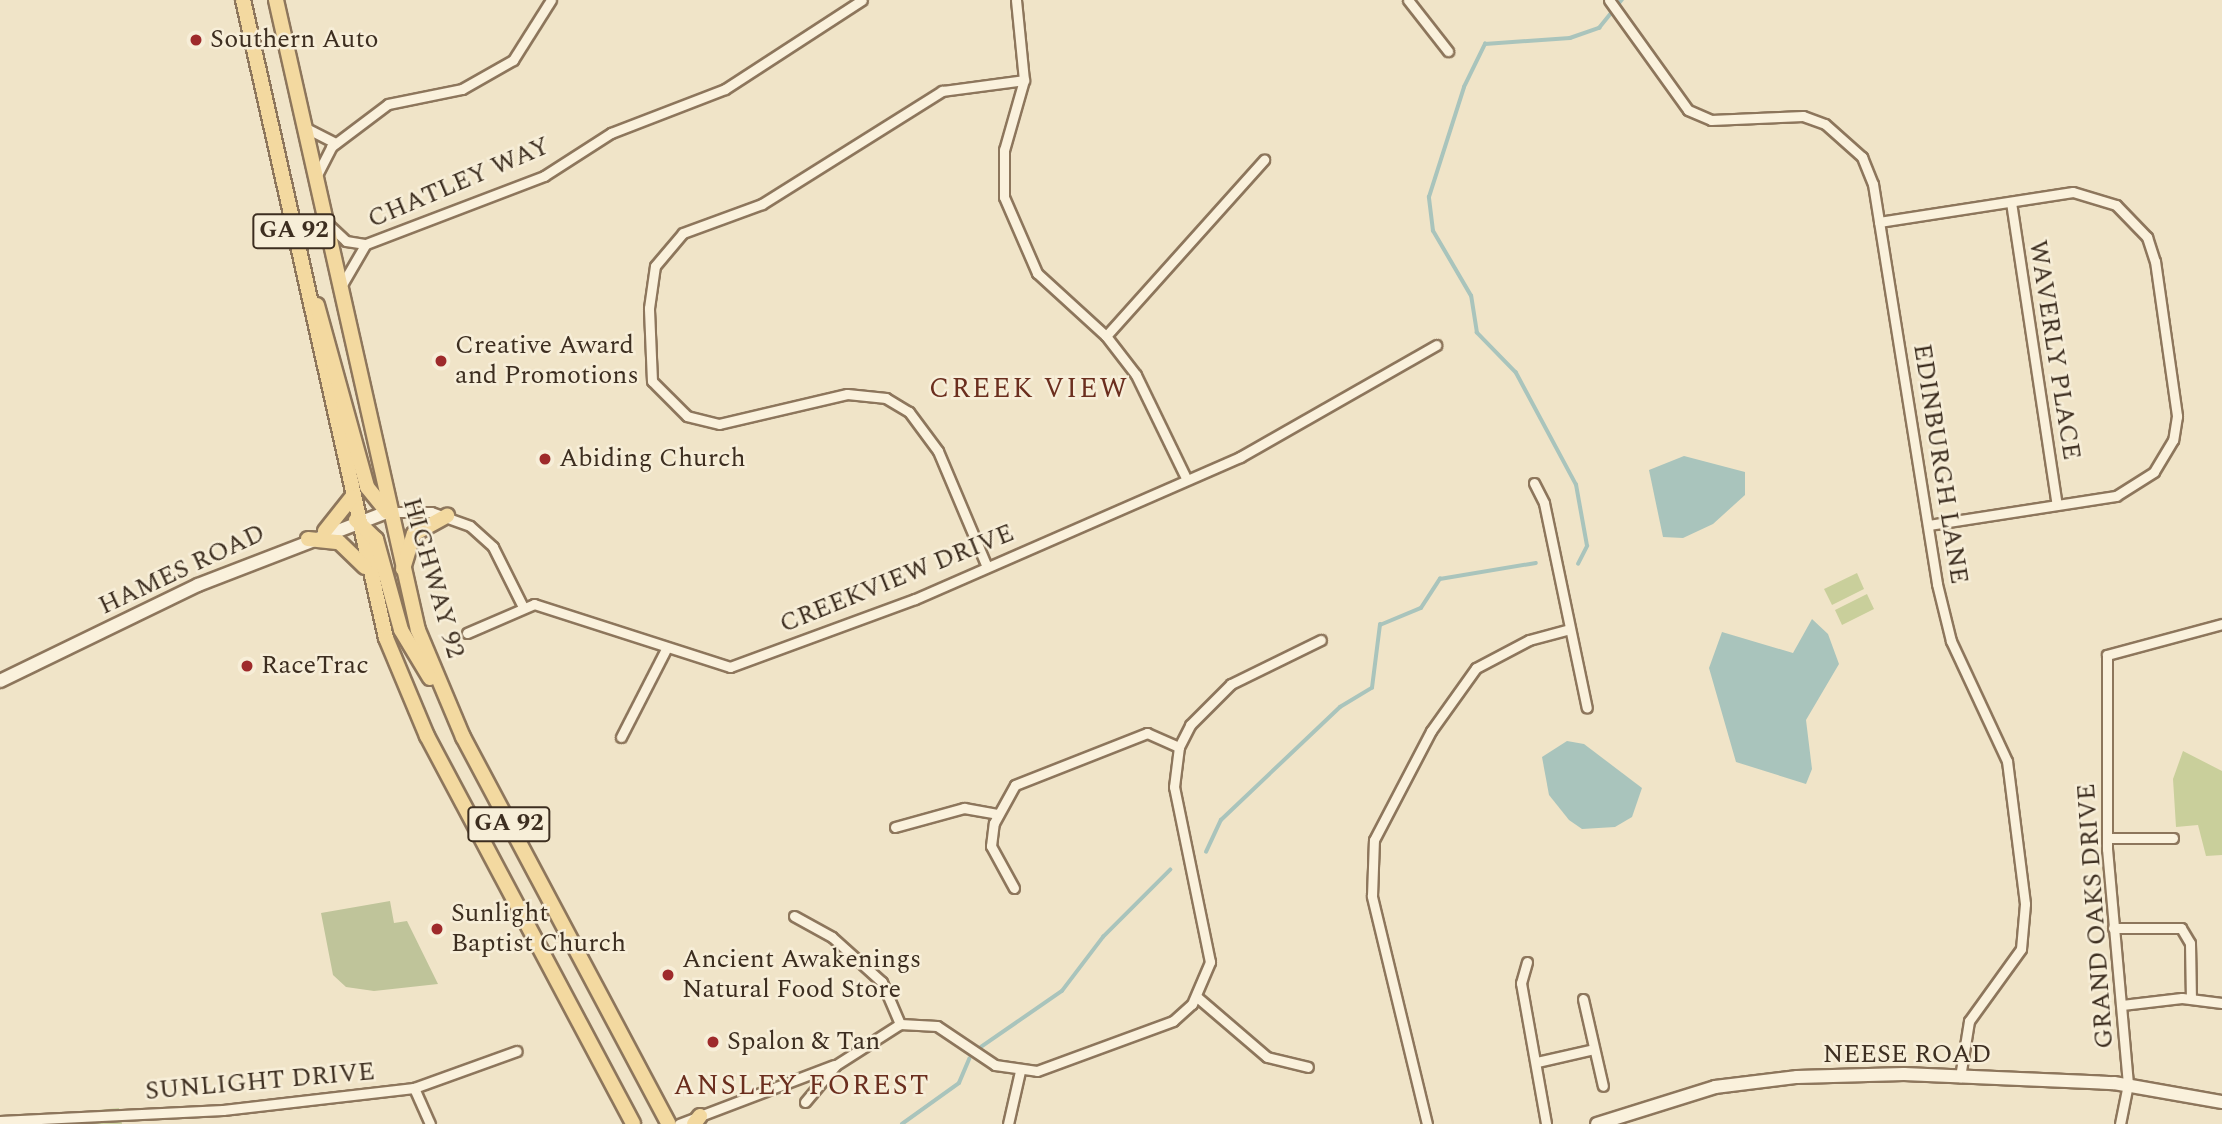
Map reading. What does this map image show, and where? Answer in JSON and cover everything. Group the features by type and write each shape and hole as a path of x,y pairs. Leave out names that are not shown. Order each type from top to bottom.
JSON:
{"main road":[{"name":"GA 92","path":"243,0 367,570 413,707 633,1124"},
{"name":"HIGHWAY 92","path":"276,0 403,581 441,690 669,1124"},
{"path":"306,285 331,341 367,487 387,512"},
{"path":"325,531 352,497"},
{"path":"403,581 414,534 447,516"},
{"path":"356,520 378,544 405,640 441,690"},
{"path":"308,538 339,542 367,570"},
{"path":"622,1104 623,1124"}],"street":[{"path":"316,181 335,144 388,104 444,95 490,77 513,60 551,0"},
{"name":"CHATLEY WAY","path":"340,295 349,263 366,244 544,176 611,133 724,89 862,0"},
{"path":"1016,0 1024,80 1004,150 1004,197 1037,273 1106,336 1136,375 1186,478"},
{"path":"1408,0 1448,51"},
{"name":"EDINBURGH LANE","path":"1609,0 1630,37 1688,110 1735,121 1803,116 1847,138 1873,184 1928,525 1951,641 2007,761 2025,904 2021,949 1969,1021 1960,1077"},
{"path":"988,568 939,451 909,412 886,398 847,394 719,424 687,416 652,381 648,321 655,266 683,233 762,204 942,91 984,80 1024,80"},
{"path":"303,125 335,144"},
{"path":"1106,336 1264,160"},
{"path":"1879,222 2073,192 2116,205 2147,237 2155,261 2177,416 2173,440 2142,484 2116,496 1928,525"},
{"name":"WAVERLY PLACE","path":"2011,202 2056,505"},
{"name":"CHATLEY WAY","path":"323,215 341,238 366,244"},
{"name":"CREEKVIEW DRIVE","path":"523,607 551,606 666,649 730,667 988,568 1265,445 1436,345"},
{"path":"1534,484 1544,503 1587,708"},
{"path":"387,512 447,516 493,547 523,607 467,633"},
{"name":"HAMES ROAD","path":"0,681 308,538 387,512"},
{"name":"GRAND OAKS DRIVE","path":"2120,1124 2128,1084 2107,838 2107,655 2222,624"},
{"path":"1427,1124 1372,896 1374,840 1431,732 1476,668 1529,640 1570,629"},
{"path":"679,1124 697,1120 836,1065 900,1024 937,1026 995,1065 1020,1070 1059,1065 1173,1021 1197,997 1210,962 1174,787 1179,747 1190,725 1231,684 1321,640"},
{"path":"621,737 666,649"},
{"path":"1014,888 991,846 998,814 1015,785 1087,753 1147,733 1179,747"},
{"path":"895,827 964,808 998,814"},
{"path":"2107,838 2173,838"},
{"path":"794,916 832,937 882,982 900,1024"},
{"path":"2113,928 2181,928 2190,943 2191,999"},
{"path":"1527,962 1521,983 1546,1124"},
{"path":"1197,997 1267,1057 1308,1067"},
{"path":"1583,999 1603,1086"},
{"path":"2122,1005 2191,999 2222,1003"},
{"path":"1537,1062 1594,1049"},
{"name":"SUNLIGHT DRIVE","path":"0,1121 223,1110 414,1088 517,1051"},
{"path":"805,1102 836,1065"},
{"path":"1008,1124 1020,1070"},
{"name":"NEESE ROAD","path":"1597,1124 1736,1083 1960,1077 2128,1084 2222,1102"},
{"path":"414,1088 430,1124"}],"green space":[{"path":"1857,573 1864,589 1832,605 1824,589"},
{"path":"1867,594 1874,609 1842,625 1835,610"},
{"path":"2183,751 2222,771 2222,855 2206,856 2198,825 2176,827 2173,779"},
{"path":"390,901 394,923 407,921 438,984 374,991 346,987 333,975 321,913"},
{"path":"119,1108 122,1124 19,1124 66,1113"}],"water":[{"path":"1684,456 1745,472 1745,495 1713,524 1683,538 1663,537 1649,470"},
{"path":"1812,619 1828,634 1839,664 1806,720 1812,769 1806,784 1736,762 1709,668 1722,632 1793,653"},
{"path":"1567,741 1584,744 1642,788 1632,817 1615,827 1582,829 1569,820 1549,795 1542,757"}],"waterway":[{"path":"1578,564 1587,546 1576,485 1516,373 1477,333 1471,296 1433,231 1429,197 1464,87 1485,44 1570,38 1599,28 1622,0"},
{"path":"1206,852 1221,820 1340,707 1372,688 1380,625 1421,608 1440,579 1536,563"},
{"path":"981,1047 1062,991 1103,937 1170,870"},
{"path":"902,1124 959,1083 969,1059"}],"place":[{"name":"Southern Auto","path":"196,40"},
{"name":"Creative Award and Promotions","path":"441,361"},
{"name":"Abiding Church","path":"545,459"},
{"name":"RaceTrac","path":"247,666"},
{"name":"Sunlight Baptist Church","path":"437,929"},
{"name":"Ancient Awakenings Natural Food Store","path":"668,975"},
{"name":"Spalon & Tan","path":"713,1042"}],"district":[{"name":"CREEK VIEW","path":"1029,389"},
{"name":"ANSLEY FOREST","path":"802,1086"}]}
